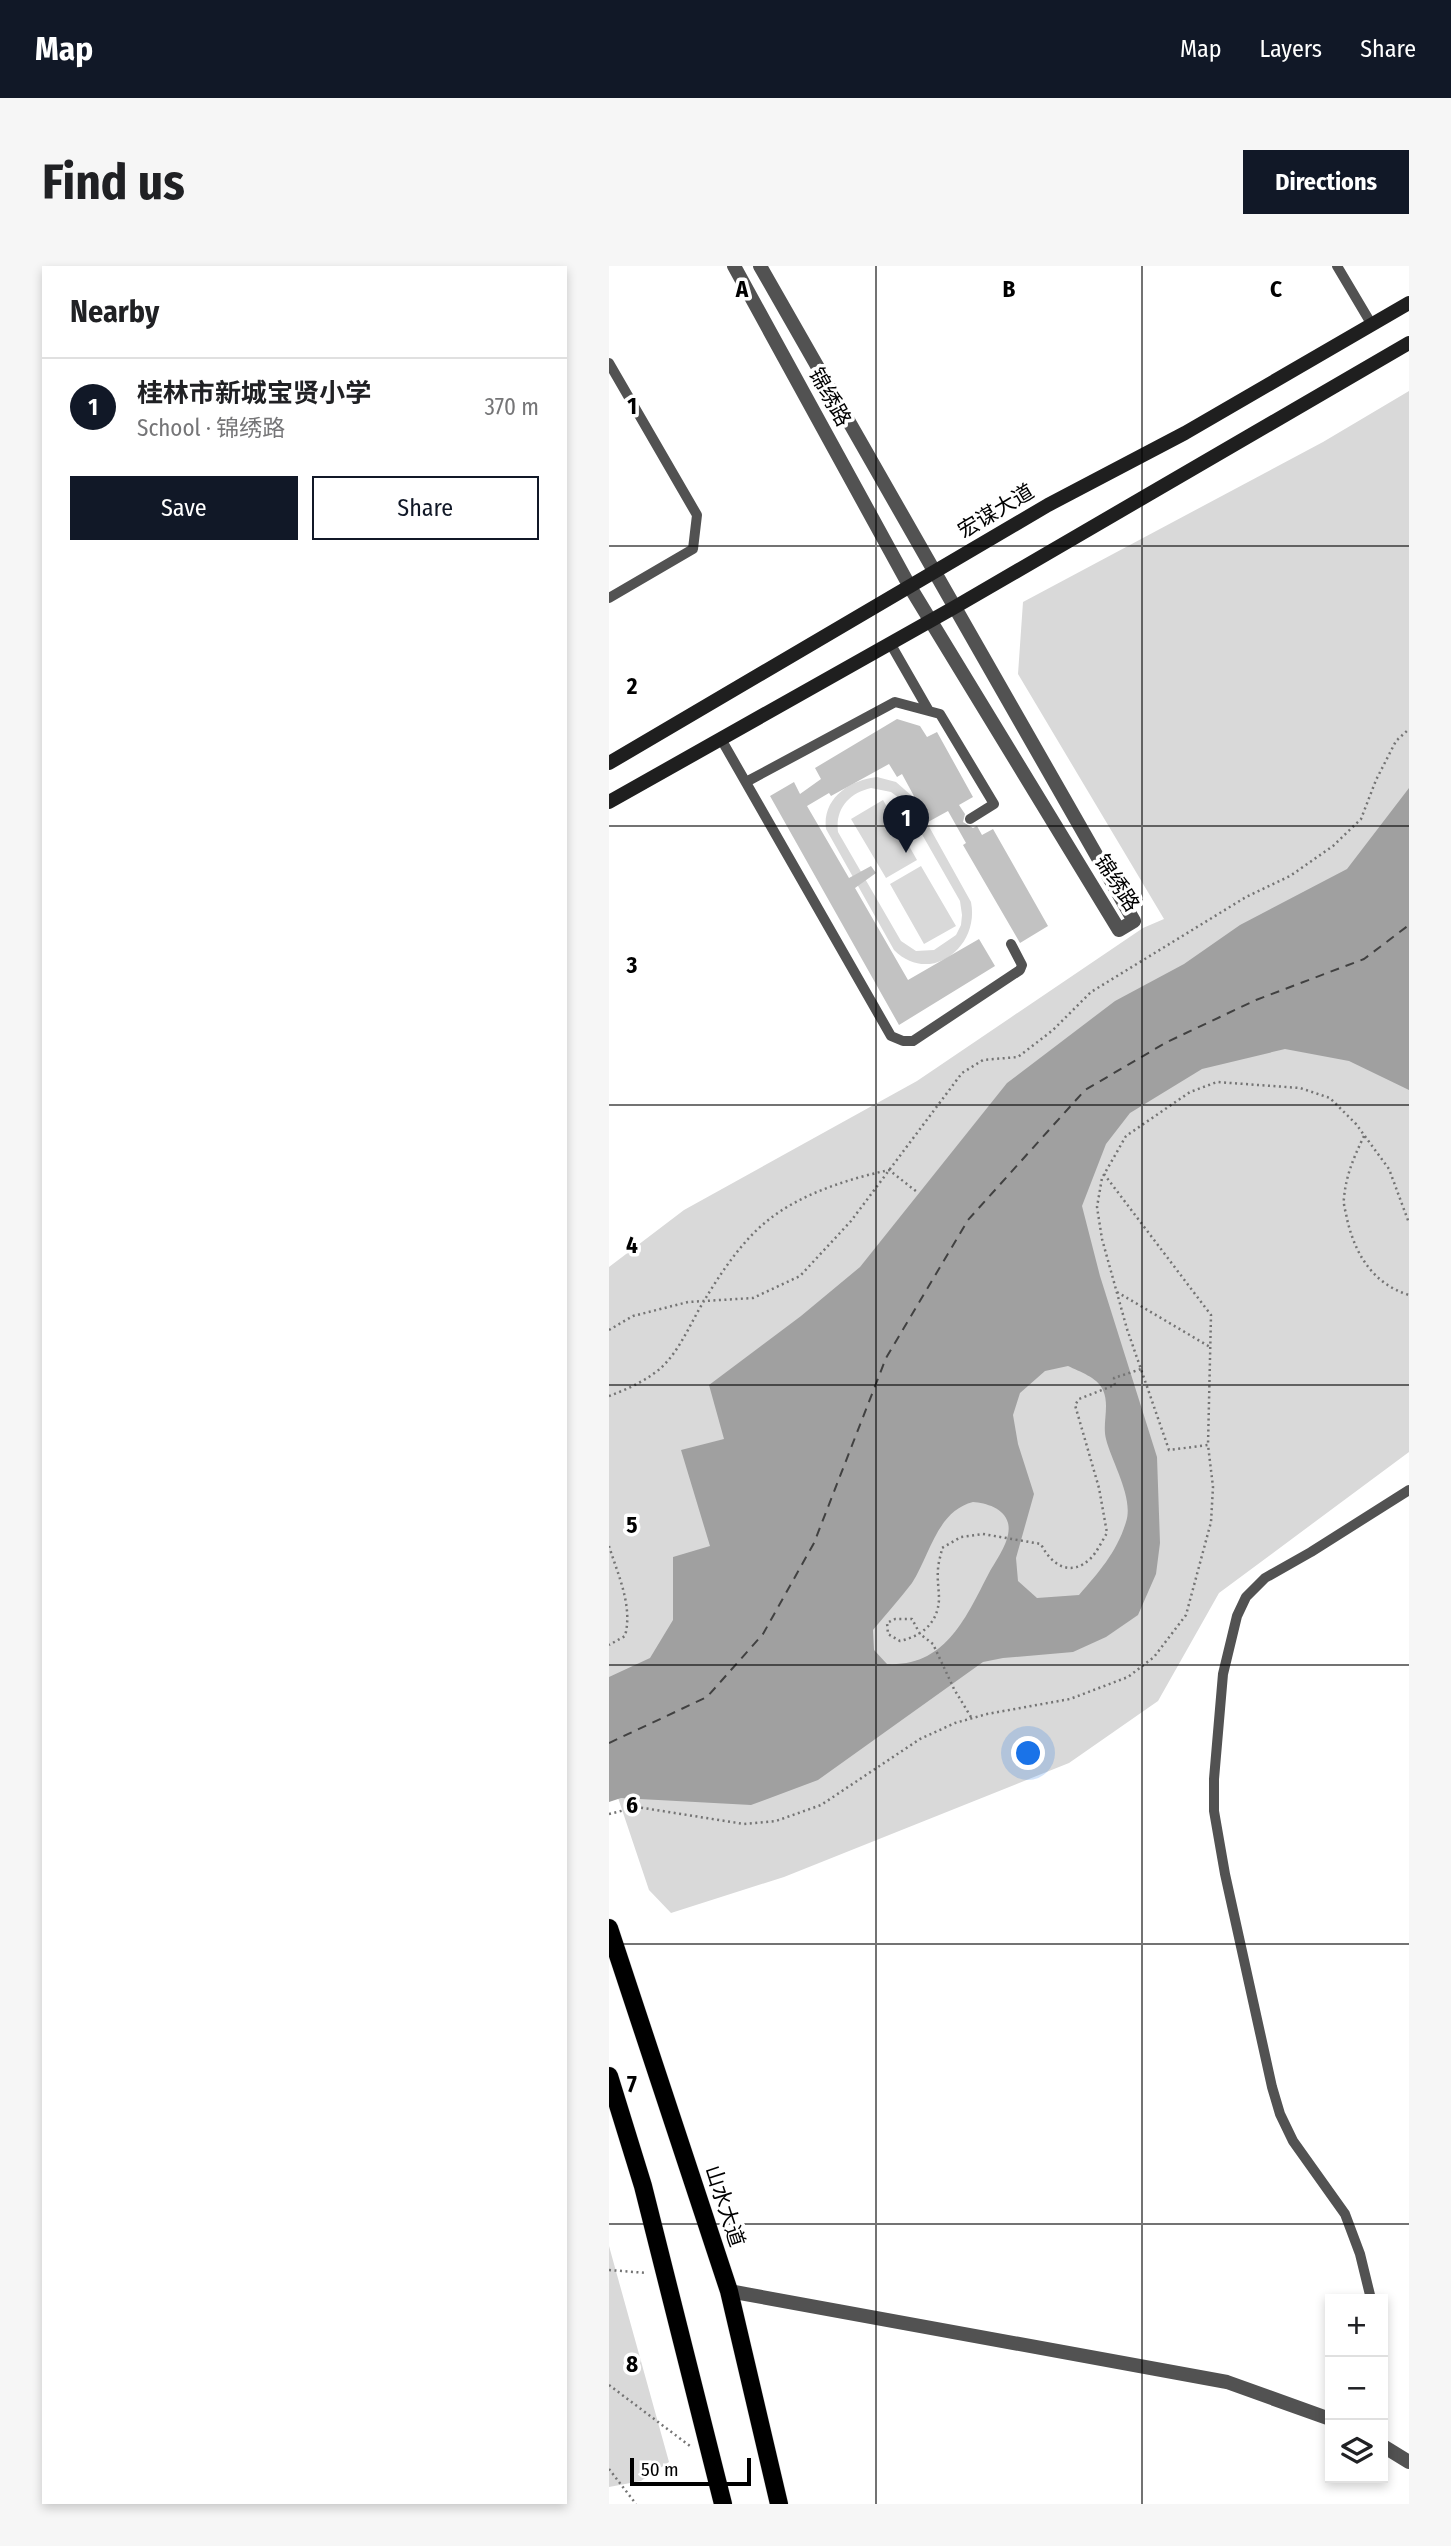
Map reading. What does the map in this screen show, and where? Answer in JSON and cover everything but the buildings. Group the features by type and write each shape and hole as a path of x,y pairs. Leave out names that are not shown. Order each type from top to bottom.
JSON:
{"main road":[{"name":"宏谋大道","path":"609,763 1048,505 1185,433 1409,303"},
{"path":"609,802 955,607 1409,343"},
{"name":"山水大道","path":"609,1928 729,2291 779,2504"},
{"path":"609,2076 643,2186 723,2504"}],"street":[{"name":"锦绣路","path":"734,266 910,587 1119,930 1135,921 760,266"},
{"path":"729,2291 1227,2382 1325,2417"},
{"path":"1388,2449 1409,2462"}],"lane":[{"path":"1337,266 1372,325"},
{"path":"609,363 697,516 693,548 609,598"},
{"path":"890,643 929,711"},
{"path":"745,782 895,702 940,714 994,804 970,819"},
{"path":"721,739 894,1038 913,1041 1020,970 1022,965 1011,944"},
{"path":"1370,2294 1360,2254 1345,2214 1293,2141 1280,2115 1225,1874 1214,1811 1213,1779 1223,1674 1237,1616 1245,1597 1265,1578 1409,1490"}],"path":[{"path":"609,1330 633,1315 688,1303 753,1298 800,1276 851,1221 962,1073 983,1060 1018,1057 1053,1030 1100,987 1246,897 1290,876 1333,846 1361,819 1395,741 1409,729"},
{"path":"1208,1445 1169,1450 1141,1369 1102,1238 1097,1207 1104,1174 1126,1136 1190,1092 1217,1082 1300,1088 1330,1098 1364,1136 1389,1170 1409,1223"},
{"path":"1364,1136 1349,1167 1343,1201 1351,1236 1363,1262 1380,1282 1409,1296"},
{"path":"889,1170 917,1192"},
{"path":"609,1396 629,1389 663,1366 686,1335 703,1301 742,1247 767,1221 813,1196 857,1177 889,1170"},
{"path":"609,1814 637,1807 744,1824 776,1821 821,1805 921,1739 955,1723 1070,1699 1128,1677 1154,1657 1186,1615 1211,1522 1213,1487 1208,1445 1211,1315 1104,1174"},
{"path":"1117,1292 1210,1347"},
{"path":"972,1718 954,1689 933,1644 920,1634 912,1619 895,1619 887,1623 888,1634 900,1642 920,1634 934,1618 939,1601 938,1570 942,1548 961,1537 983,1534 1041,1544 1045,1553 1060,1567 1071,1569 1091,1559 1107,1533 1099,1488 1075,1405 1079,1399 1115,1385 1114,1378 1141,1369"},
{"path":"609,1546 627,1604 628,1624 625,1636 609,1645"},
{"path":"609,2270 665,2275"},
{"path":"609,2385 713,2463"},
{"path":"609,2469 636,2504"}],"shaded area":[{"path":"1409,391 1409,1452 1219,1593 1158,1701 1069,1763 784,1877 671,1913 649,1890 609,1771 609,1267 684,1210 917,1081 1143,928 1164,919 1018,674 1023,602 1323,442"},
{"path":"877,777 896,782 912,796 971,902 972,918 968,934 949,956 937,962 922,964 908,960 894,950 826,829 828,809 833,800 848,787","holes":["871,788 891,792 903,801 960,901 961,925 956,935 934,950 916,951 901,941 838,832 841,809 850,798"]},
{"path":"1409,788 1409,1090 1349,1061 1285,1049 1202,1069 1130,1113 1106,1144 1082,1206 1100,1276 1157,1457 1160,1543 1156,1574 1138,1615 1106,1637 1073,1652 983,1662 818,1780 751,1805 621,1798 609,1802 609,1677 650,1658 673,1620 673,1557 710,1546 681,1450 724,1439 709,1385 801,1316 860,1267 1007,1083 1115,1001 1184,964 1240,925 1347,869","holes":["1068,1366 1092,1378 1103,1390 1106,1402 1106,1439 1125,1492 1128,1513 1112,1552 1079,1595 1037,1598 1018,1581 1016,1558 1034,1494 1018,1444 1013,1415 1020,1393 1045,1371","973,1502 994,1507 1006,1518 1008,1536 1000,1555 962,1622 939,1648 925,1657 907,1663 887,1664 874,1650 873,1630 912,1583 943,1524 961,1507"]},
{"path":"883,800 917,860 886,878 851,819"},
{"path":"921,866 956,926 924,944 890,884"},
{"path":"609,2246 669,2462 641,2481 609,2487"}],"ferry route":[{"path":"609,1743 707,1697 763,1634 814,1543 886,1358 968,1220 1085,1090 1167,1042 1256,1000 1364,959 1409,925"}],"place":[{"name":"桂林市新城宝贤小学","path":"906,853"}]}
